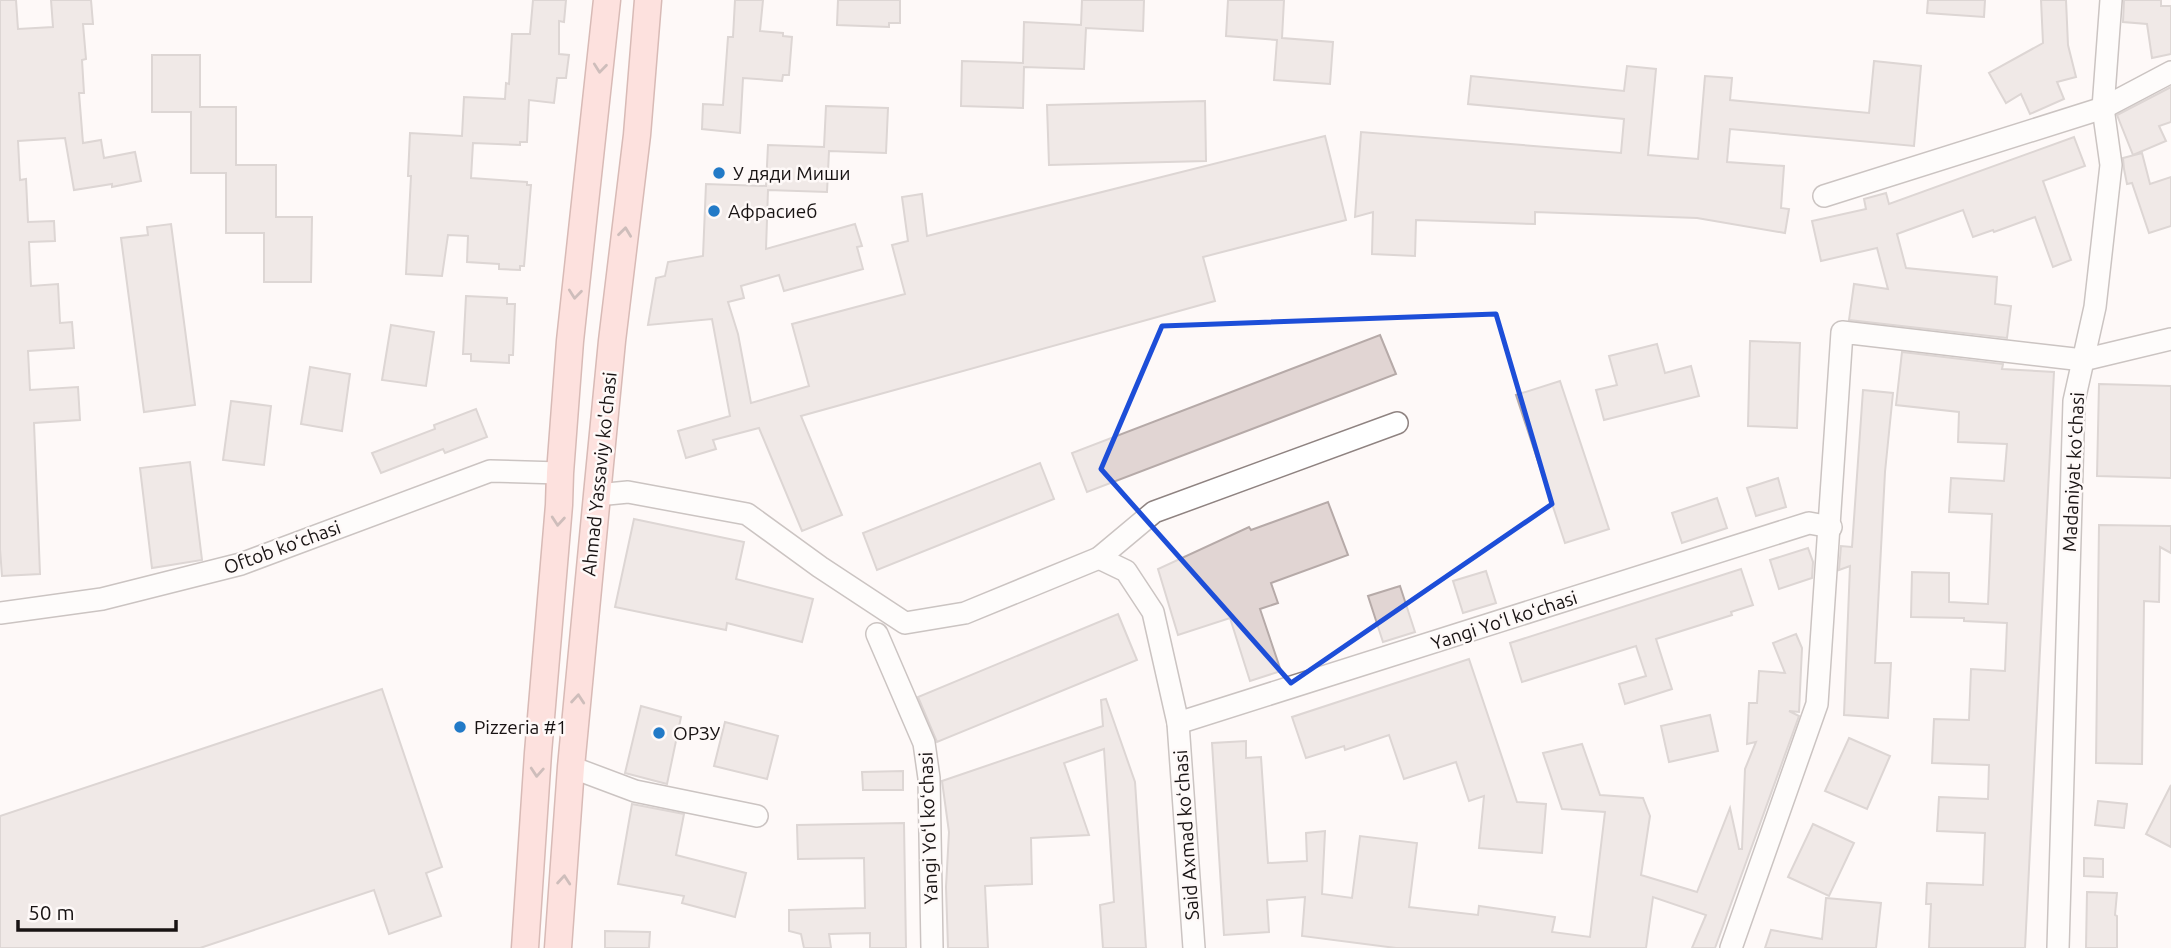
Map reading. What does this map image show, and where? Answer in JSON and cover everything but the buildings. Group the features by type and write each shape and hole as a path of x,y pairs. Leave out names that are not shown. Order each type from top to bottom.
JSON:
{"main road":[{"name":"Ahmad Yassaviy ko'chasi","path":"525,948 570,341 607,0"},
{"name":"Ahmad Yassaviy ko'chasi","path":"558,948 571,767 612,341 637,135 648,0"}],"street":[{"name":"Madaniyat koʻchasi","path":"2058,948 2074,401 2095,307 2111,165 2103,107 2111,0"},
{"path":"1824,196 2103,107 2171,72"},
{"path":"1731,948 1817,704 1831,527 1842,332 2083,360 2171,339"},
{"path":"597,495 628,492 747,514 820,567 905,623 965,612 1099,558 1154,512 1397,423"},
{"name":"Oftob koʻchasi","path":"0,613 102,599 241,564 490,471 560,473"},
{"name":"Yangi Yoʻl koʻchasi","path":"1178,723 1809,523 1831,527"},
{"name":"Said Axmad koʻchasi","path":"1099,558 1126,571 1153,612 1178,723 1195,948"},
{"name":"Yangi Yoʻl koʻchasi","path":"877,634 924,743 929,778 932,948"},
{"path":"571,767 635,791 757,816"}],"highlighted area":[{"path":"1496,314 1552,504 1291,683 1101,469 1162,326"}],"place":[{"name":"У дяди Миши","path":"719,173"},
{"name":"Афрасиеб","path":"714,211"},
{"name":"Pizzeria #1","path":"460,727"},
{"name":"ОРЗУ","path":"659,733"}]}
